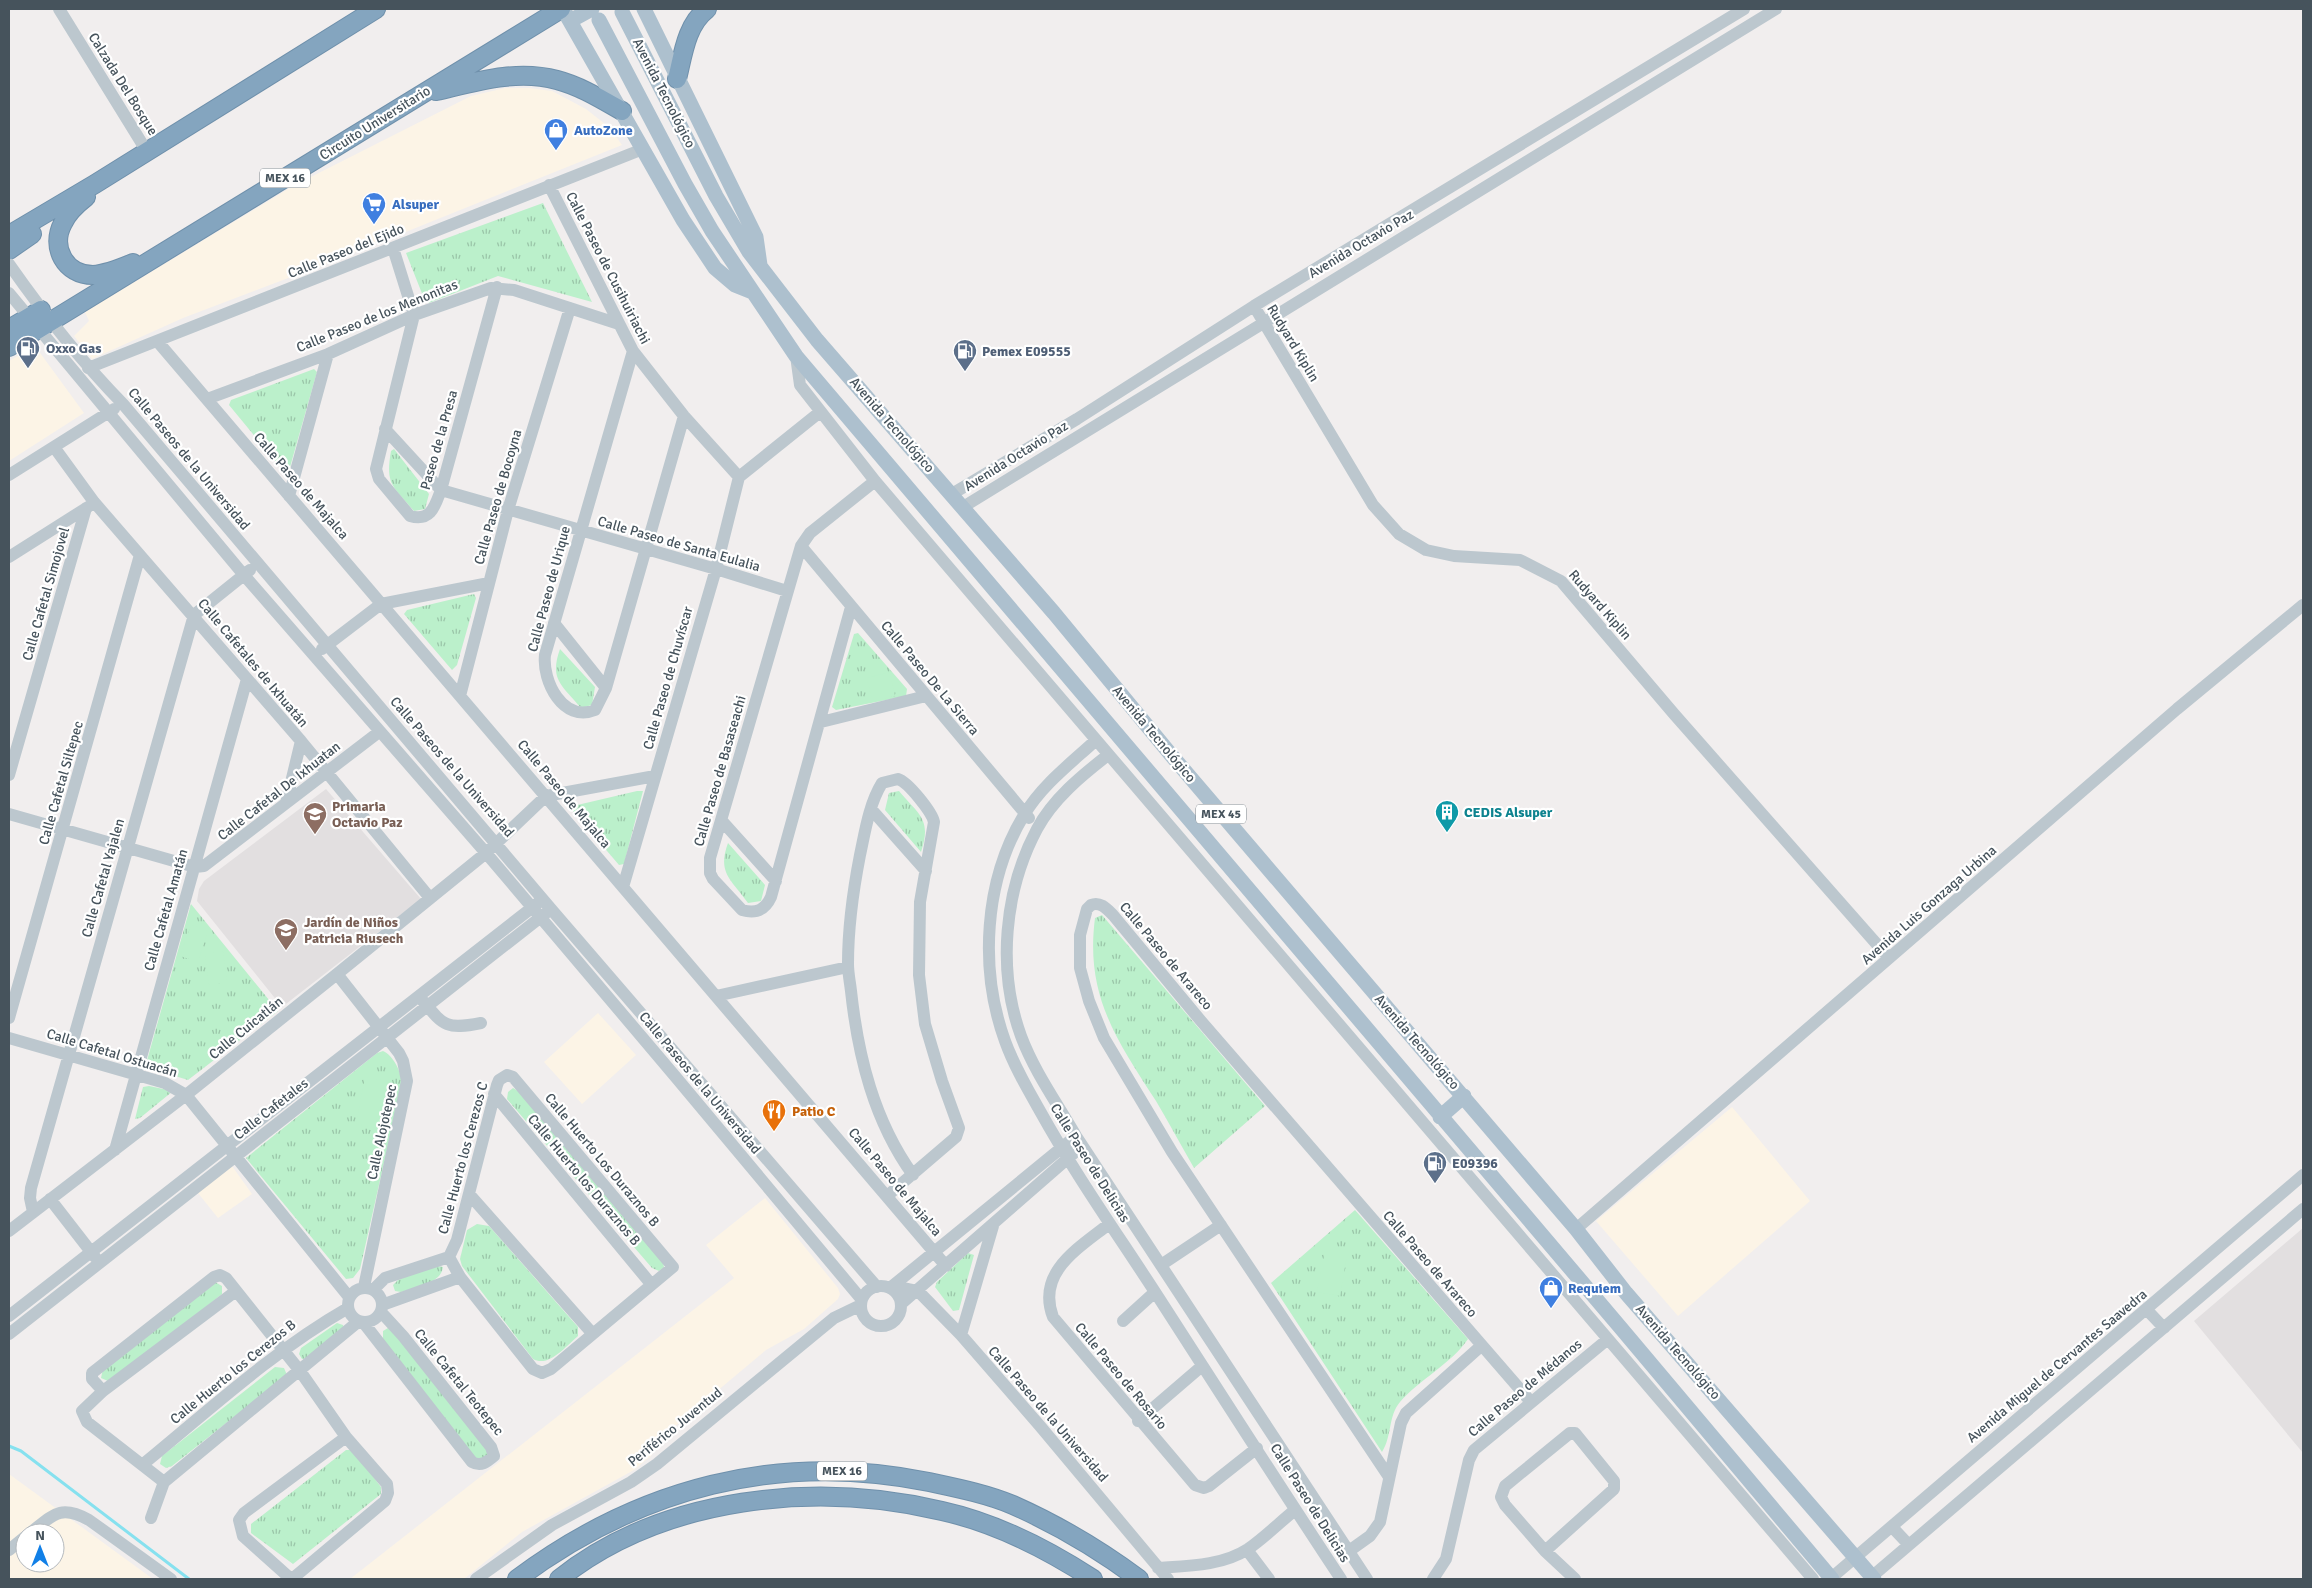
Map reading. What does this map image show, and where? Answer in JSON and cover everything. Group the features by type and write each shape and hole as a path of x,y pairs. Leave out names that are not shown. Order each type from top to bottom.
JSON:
{"highway":[{"path":"9,235 95,184 146,150 376,9"},
{"path":"677,79 687,40 696,23 707,9"},
{"name":"Circuito Universitario","path":"9,347 40,320 181,242 421,94 565,13"},
{"path":"421,94 506,76 532,76 556,80 582,89 622,110"},
{"path":"9,250 76,205 89,194 95,184"},
{"path":"76,205 62,223 58,244 63,261 75,271 93,274 116,270 181,242"},
{"path":"9,329 40,320"},
{"name":"MEX 16","path":"517,1579 576,1538 660,1499 752,1477 802,1471 860,1471 904,1477 957,1488 1011,1504 1066,1530 1110,1557 1139,1579"},
{"name":"MEX 16","path":"558,1579 615,1543 689,1515 775,1499 823,1496 899,1502 944,1511 1031,1542 1093,1579"}],"main road":[{"path":"644,9 756,237 760,265"},
{"name":"Avenida Tecnológico","path":"622,12 716,196 749,252 817,340 952,494 1172,756 1464,1096 1576,1229 1626,1293 1872,1578"},
{"path":"565,13 596,15"},
{"path":"565,13 622,110 682,220 715,268 735,285 750,291"},
{"name":"Avenida Tecnológico","path":"596,15 685,184 750,291 796,356 1620,1327 1831,1579"},
{"path":"1440,1117 1464,1096"}],"street":[{"name":"Calzada Del Bosque","path":"59,9 146,150"},
{"name":"Avenida Octavio Paz","path":"952,494 1077,419 1254,306 1744,9"},
{"name":"Avenida Octavio Paz","path":"962,507 1776,9"},
{"name":"Calle Paseo del Ejido","path":"88,368 158,342 643,149"},
{"name":"Calle Paseo de Cusihuiriachi","path":"549,185 633,351 684,416 739,477"},
{"path":"393,248 414,315"},
{"name":"Calle Paseos de la Universidad","path":"9,264 40,320 108,413 243,574 379,732 486,852 674,1074 809,1236 861,1303"},
{"name":"Calle Paseo de los Menonitas","path":"206,399 328,354 414,315 497,287 514,290 619,324"},
{"name":"Paseo de la Presa","path":"414,315 376,469 378,479 410,516 416,518 433,511 441,490 497,287"},
{"name":"Calle Paseos de la Universidad","path":"9,293 40,320 123,404 877,1287"},
{"name":"Rudyard Kiplin","path":"1254,306 1373,505 1399,534 1426,550 1454,556 1520,560 1561,581 1674,714 1889,958"},
{"name":"Calle Paseo de Bocoyna","path":"460,696 508,510 570,308"},
{"name":"Calle Paseo de Majalca","path":"158,342 946,1266"},
{"name":"Calle Paseo de Urique","path":"633,351 580,530 554,623 544,669 548,683 558,698 568,709 576,713 590,712 598,706 606,688 684,416"},
{"path":"289,496 328,354"},
{"path":"796,356 800,385 875,481 1095,741 1813,1579"},
{"path":"9,475 123,404"},
{"path":"739,477 820,412"},
{"path":"385,429 441,490"},
{"name":"Calle Cafetales de Ixhuatán","path":"54,448 90,505 140,555 194,616 301,741 430,898"},
{"name":"Calle Paseo de Chuvíscar","path":"624,887 716,569 739,477"},
{"name":"Calle Paseo de Basaseachi","path":"851,607 821,722 767,906 756,912 742,910 720,889 713,879 710,858 786,591 801,546 810,533 875,481"},
{"name":"Calle Paseo de Santa Eulalia","path":"441,490 786,591"},
{"path":"9,557 90,505"},
{"name":"Calle Cafetal Simojovel","path":"9,775 90,505"},
{"name":"Calle Paseo De La Sierra","path":"801,546 1037,828"},
{"name":"Calle Cafetal Siltepec","path":"9,1018 140,555"},
{"path":"194,616 243,574 258,564"},
{"path":"314,656 381,604 489,583"},
{"name":"Avenida Luis Gonzaga Urbina","path":"1576,1229 2192,697 2303,605"},
{"name":"Calle Cafetal Yajalen","path":"33,1212 30,1198 31,1188 194,616"},
{"path":"554,623 606,688"},
{"name":"Calle Cafetal Amatán","path":"115,1150 247,679"},
{"path":"821,722 926,696"},
{"name":"Calle Cafetal De Ixhuatan","path":"195,867 208,864 379,732"},
{"path":"286,803 301,741"},
{"name":"Calle Paseo de Delicias","path":"1095,741 1052,780 1025,814 1006,852 995,891 989,929 991,979 997,1014 1015,1066 1060,1148 1341,1579"},
{"name":"Calle Paseo de Delicias","path":"1108,756 1083,775 1060,798 1037,828 1022,862 1010,912 1006,954 1008,981 1021,1036 1033,1063 1079,1141 1367,1579"},
{"path":"546,796 656,776"},
{"path":"887,1196 913,1175 956,1137 959,1128 942,1081 925,1024 919,975 918,935 920,902 933,833 933,818 905,782 898,779 882,783 871,809 853,892 848,967 854,1020 864,1067 879,1113 913,1175"},
{"name":"Calle Cuicatlán","path":"9,1231 186,1095 337,974 486,852 546,796"},
{"path":"871,809 926,872"},
{"path":"9,814 128,846 195,867"},
{"path":"722,821 776,880"},
{"name":"Calle Paseo de Arareco","path":"1389,1477 1172,1152 1104,1038 1088,1001 1080,968 1080,934 1087,909 1094,903 1103,906 1113,915 1201,1021 1531,1402"},
{"name":"Calle Cafetales","path":"9,1334 235,1156 382,1033 419,996 548,904"},
{"name":"Calle Cafetales","path":"9,1316 227,1146 382,1033 428,1006 536,913"},
{"path":"716,996 848,967"},
{"name":"Calle Alojotepec","path":"337,974 403,1061 407,1086 369,1288"},
{"path":"419,996 448,1026 458,1028 481,1023"},
{"name":"Calle Cafetal Ostuacán","path":"9,1038 165,1083 186,1095 235,1156"},
{"path":"674,1074 686,1064"},
{"name":"Calle Huerto los Cerezos C","path":"449,1257 457,1240 470,1194 494,1094 499,1080 507,1075"},
{"name":"Calle Huerto Los Duraznos B","path":"507,1075 513,1076 673,1267 651,1284"},
{"name":"Calle Huerto los Duraznos B","path":"494,1094 651,1284"},
{"path":"892,1287 936,1253 1060,1148 1079,1141"},
{"path":"901,1304 1068,1159 1079,1141"},
{"path":"235,1156 348,1303 352,1316 361,1322"},
{"name":"Avenida Miguel de Cervantes Saavedra","path":"1831,1579 2303,1175"},
{"path":"470,1194 592,1333"},
{"path":"50,1199 100,1263"},
{"path":"1872,1578 2303,1209"},
{"path":"809,1236 822,1224"},
{"name":"Calle Paseo de Rosario","path":"1109,1224 1060,1264 1056,1271 1049,1306 1053,1317 1138,1421 1199,1488 1215,1483 1257,1448"},
{"path":"1161,1265 1220,1225"},
{"path":"961,1335 993,1226"},
{"path":"348,1303 355,1290 369,1288 385,1278 449,1257 460,1277 532,1369 542,1373 551,1369 651,1284"},
{"path":"103,1391 92,1379 92,1373 214,1277 223,1276 300,1371 346,1437 387,1484 387,1497 292,1579 243,1536 239,1520 244,1513 346,1437"},
{"path":"151,1518 164,1482 361,1322 373,1320 381,1308 460,1277"},
{"path":"892,1287 901,1304 898,1317 888,1325 874,1325 864,1317 861,1303 867,1291 877,1287 892,1287 918,1291"},
{"path":"369,1288 380,1296 381,1308"},
{"path":"164,1482 84,1418 83,1408 236,1291"},
{"name":"Calle Paseo de la Universidad","path":"918,1291 961,1335 1168,1579"},
{"path":"1123,1321 1155,1292"},
{"name":"Calle Huerto los Cerezos B","path":"142,1465 283,1349 348,1303"},
{"name":"Periférico Juventud","path":"476,1579 552,1525 644,1474 834,1318 861,1303"},
{"name":"Calle Cafetal Teotepec","path":"361,1322 472,1462 476,1464 487,1462 494,1456 491,1447 381,1308"},
{"path":"2147,1310 2164,1328"},
{"name":"Calle Paseo de Médanos","path":"1433,1579 1446,1560 1469,1460 1474,1450 1608,1339"},
{"path":"1349,1551 1370,1536 1380,1522 1401,1423 1406,1413 1481,1346"},
{"path":"1138,1421 1202,1366"},
{"path":"1545,1551 1614,1489 1614,1481 1575,1433 1570,1433 1505,1486 1502,1492 1505,1505 1545,1551 1575,1579"},
{"path":"1158,1568 1210,1563 1224,1560 1248,1550 1295,1510"},
{"path":"42,1523 55,1513 68,1511 90,1520 171,1579"},
{"path":"1892,1527 1909,1545"},
{"path":"1248,1550 1269,1579"}],"shaded area":[{"path":"505,88 529,88 552,91 586,109 610,128 622,145 336,260 183,318 92,359 74,336 89,321 85,312 293,186 471,96"},
{"path":"35,346 84,413 9,461 9,361"},
{"name":"Primaria Octavio Paz","path":"326,789 421,899 282,1007 197,901 199,889 204,881"},
{"path":"598,1013 636,1055 582,1104 544,1062"},
{"path":"1732,1107 1810,1201 1678,1316 1596,1221"},
{"path":"232,1166 252,1194 218,1218 198,1193"},
{"path":"765,1198 838,1288 840,1294 838,1299 804,1329 766,1350 667,1433 651,1456 634,1470 522,1532 464,1579 350,1579 734,1278 706,1245"},
{"path":"2303,1228 2303,1453 2194,1321"},
{"path":"9,1474 153,1579 9,1579"}],"green space":[{"path":"543,203 592,302 498,276 429,303 425,301 406,253"},
{"path":"314,369 317,372 290,467 285,473 229,405 231,400"},
{"path":"394,449 429,494 425,509 414,511 392,484 389,462 391,451"},
{"path":"474,594 476,598 457,665 452,670 404,614 407,610"},
{"path":"858,633 907,689 906,696 836,710 832,707 854,634"},
{"path":"560,649 595,687 592,705 581,708 559,682 556,668"},
{"path":"890,672 895,696 872,701 867,678"},
{"path":"643,791 624,864 619,865 572,810 573,806"},
{"path":"899,791 922,818 925,832 921,852 885,810 889,793"},
{"path":"728,843 765,885 761,901 748,903 731,881 724,862"},
{"path":"191,904 278,1011 188,1080 149,1068 146,1064"},
{"path":"1102,915 1265,1106 1194,1168 1116,1036 1099,993 1093,945 1095,918"},
{"path":"191,925 208,931 198,962 180,956"},
{"path":"223,951 227,983 209,985 205,953"},
{"path":"383,1051 387,1053 396,1065 402,1083 360,1269 353,1278 346,1279 246,1158 377,1053"},
{"path":"365,1077 392,1082 383,1129 356,1124"},
{"path":"149,1086 173,1091 140,1118 135,1119 143,1087"},
{"path":"513,1088 518,1091 662,1258 664,1267 659,1271 652,1268 507,1099 508,1092"},
{"path":"1355,1210 1468,1339 1453,1356 1400,1402 1396,1408 1382,1452 1271,1283"},
{"path":"477,1224 489,1226 578,1327 578,1336 557,1355 545,1361 533,1359 462,1266 460,1259 467,1230"},
{"path":"1325,1251 1347,1255 1340,1296 1317,1292"},
{"path":"968,1253 974,1255 959,1310 953,1311 935,1287 937,1282"},
{"path":"433,1265 443,1267 441,1273 433,1281 401,1292 395,1291 393,1285 398,1280"},
{"path":"215,1282 222,1286 222,1294 115,1380 108,1381 101,1378 103,1369"},
{"path":"337,1323 343,1325 344,1329 308,1358 302,1359 299,1354 301,1348"},
{"path":"388,1328 393,1330 489,1452 488,1458 476,1459 383,1340 383,1331"},
{"path":"275,1367 284,1368 287,1375 172,1466 166,1468 160,1464 162,1456"},
{"path":"346,1450 353,1450 381,1487 381,1494 293,1564 251,1533 251,1524"}],"waterway":[{"path":"9,1446 21,1451 189,1579"}],"place":[{"name":"AutoZone","path":"556,151"},
{"name":"Alsuper","path":"374,225"},
{"name":"Oxxo Gas","path":"28,369"},
{"name":"Pemex E09555","path":"965,372"},
{"name":"CEDIS Alsuper","path":"1447,833"},
{"name":"Primaria Octavio Paz","path":"315,835"},
{"name":"Jardín de Niños Patricia Riusech","path":"286,951"},
{"name":"Patio C","path":"774,1132"},
{"name":"E09396","path":"1435,1184"},
{"name":"Requiem","path":"1551,1309"}]}
